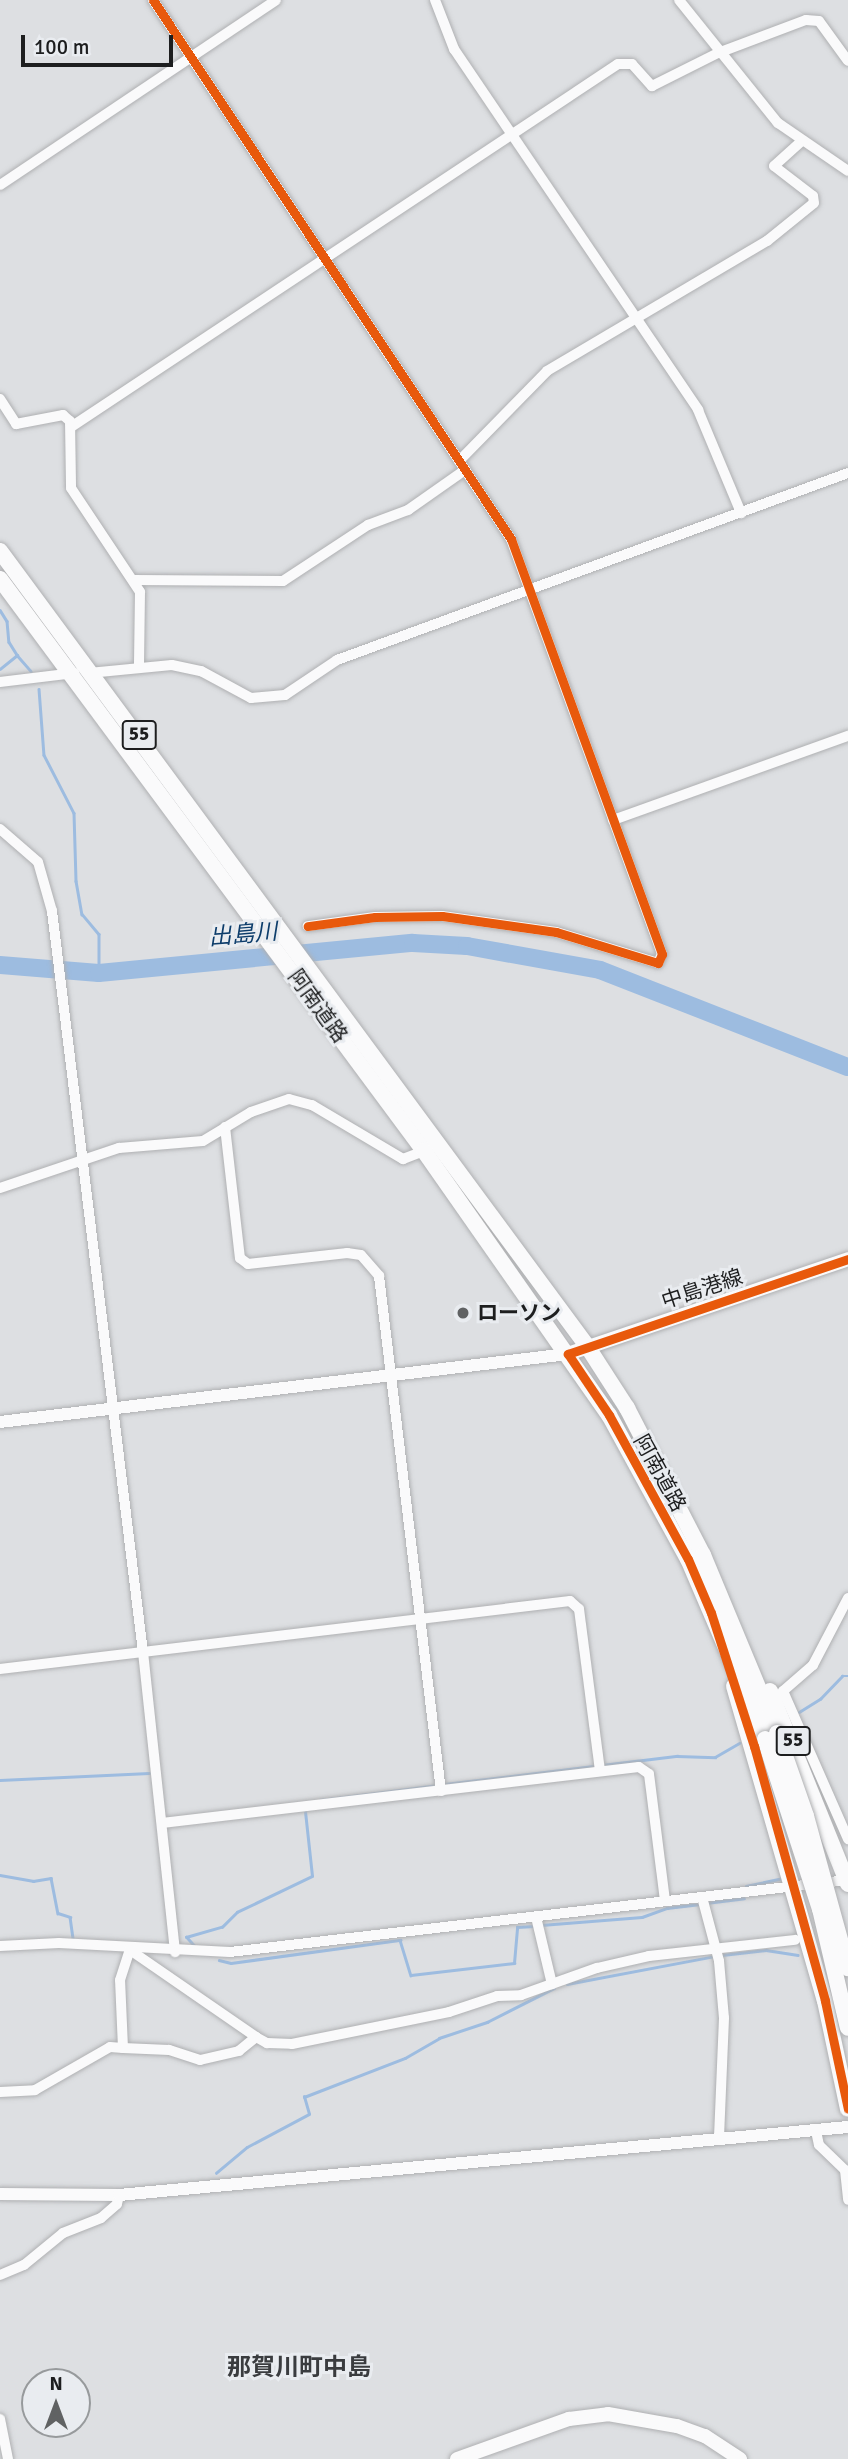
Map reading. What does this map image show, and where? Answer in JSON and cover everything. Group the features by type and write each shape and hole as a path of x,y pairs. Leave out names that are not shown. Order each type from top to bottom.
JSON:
{"highway":[{"name":"阿南道路","path":"0,551 93,673 266,923 587,1346 627,1408 726,1605 771,1736 820,1909 848,2028"},
{"name":"阿南道路","path":"0,579 69,674 266,923"},
{"name":"阿南道路","path":"310,983 424,1151 568,1354 615,1427 688,1559 806,1816 848,1968"},
{"name":"55","path":"726,1605 784,1716 844,1844 848,1882"},
{"name":"55","path":"711,1613 754,1746 791,1887 825,2001 848,2109"}],"main road":[{"name":"中島港線","path":"568,1354 848,1259"},
{"path":"457,2459 569,2419 608,2414 677,2426 705,2436 740,2459"}],"street":[{"path":"152,0 511,540 658,941 658,963 556,932 499,922 375,917 308,926"},
{"path":"0,186 276,0"},
{"path":"435,0 454,49 706,425 741,513"},
{"path":"679,0 718,52 778,123 848,171"},
{"path":"71,427 618,64 632,64 652,86 718,52 806,20 819,21 848,61"},
{"path":"459,461 547,371 767,242 814,203 813,196 774,166 802,141"},
{"path":"0,399 16,424 63,415 71,427 71,488 141,592 139,666"},
{"path":"134,580 283,581 368,525 408,510 465,470"},
{"path":"0,682 139,666 201,671 251,698 270,699 285,695 337,660 848,473"},
{"path":"613,820 848,736"},
{"path":"0,829 38,862 47,883 58,951 143,1652 175,1952"},
{"path":"0,1188 83,1159 147,1142 184,1145 203,1141 251,1112 289,1099 302,1100 403,1159 424,1151"},
{"path":"225,1127 240,1258 248,1264 360,1255 379,1276 441,1787"},
{"path":"0,1422 568,1354"},
{"path":"844,1844 783,1691 813,1665 848,1598"},
{"path":"0,1669 570,1601 579,1609 599,1768"},
{"path":"162,1824 599,1768 639,1767 649,1774 665,1901"},
{"path":"0,1946 60,1943 175,1952 244,1951 536,1923 665,1901 703,1901 791,1887 848,1882"},
{"path":"703,1901 718,1955 724,2018 719,2139"},
{"path":"536,1923 552,1984"},
{"path":"130,1950 256,2037 267,2043 292,2044 332,2039 552,1984 649,1956 718,1955 796,1940"},
{"path":"123,2048 120,1980 130,1950"},
{"path":"0,2092 36,2090 110,2047 169,2050 200,2060 239,2051 256,2037"},
{"path":"0,2194 119,2195 848,2127"},
{"path":"816,2131 820,2145 845,2170 848,2200"},
{"path":"0,2275 24,2265 63,2233 101,2218 117,2204 119,2195"},
{"path":"0,2419 9,2459"}],"waterway":[{"path":"0,610 7,621 9,642 17,655"},
{"path":"0,669 17,655 31,671"},
{"path":"39,689 44,755 74,813 76,881 82,914 99,934 99,973"},
{"name":"出島川","path":"0,965 99,973 413,943 467,946 600,970 848,1067"},
{"path":"799,1712 820,1699 842,1676 848,1676"},
{"path":"445,1784 677,1756 715,1757 739,1743"},
{"path":"0,1780 149,1773"},
{"path":"320,1800 438,1785"},
{"path":"195,1947 186,1937 222,1927 237,1912 312,1876 305,1812"},
{"path":"0,1875 33,1881 51,1878 58,1913 70,1917 73,1939"},
{"path":"746,1886 784,1878"},
{"path":"706,1903 744,1898"},
{"path":"541,1925 642,1917 667,1908 700,1904"},
{"path":"219,1960 231,1963 400,1940 411,1975 514,1963 517,1927 534,1926"},
{"path":"722,1955 766,1950 798,1955"},
{"path":"567,1984 715,1956"},
{"path":"216,2173 247,2147 309,2114 304,2097 405,2058 439,2038 487,2022 554,1988"}],"cycle path":[{"path":"153,0 511,539 662,954 658,963 556,932 442,916 375,917 308,926"},
{"path":"848,1259 568,1354 609,1415 688,1559 711,1613 754,1746 825,2001 848,2109"}],"place":[{"name":"ローソン","path":"463,1313"}],"district":[{"name":"那賀川町中島","path":"299,2368"}]}
